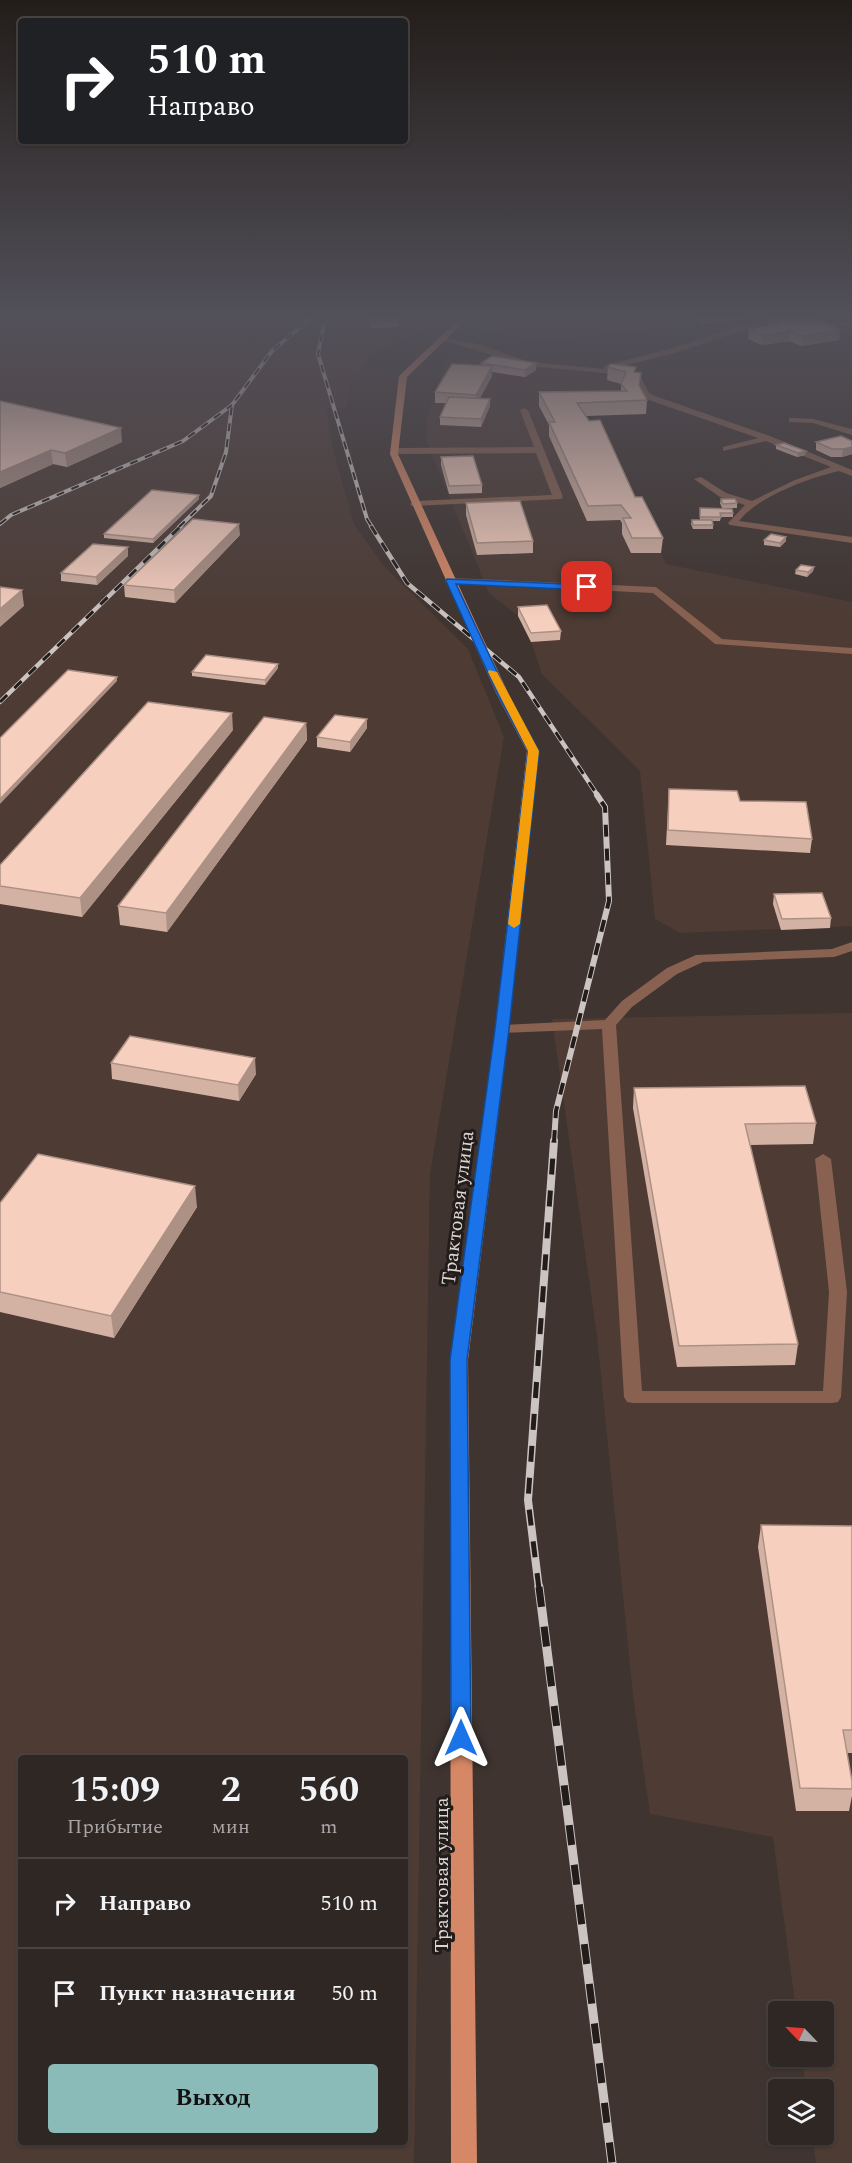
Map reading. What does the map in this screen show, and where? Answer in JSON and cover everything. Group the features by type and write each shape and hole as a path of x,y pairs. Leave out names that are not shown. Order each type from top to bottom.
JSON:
{"main road":[{"name":"Трактовая улица","path":"398,419 394,451 415,504 503,695 534,751 502,1029 459,1360 464,2163"}],"street":[{"path":"415,504 558,497 527,419"},
{"path":"712,419 767,438 852,473"},
{"path":"792,420 813,421 852,432"},
{"path":"726,450 767,438"},
{"path":"394,451 539,450"},
{"path":"840,468 826,470 751,504 733,523 852,540"},
{"path":"698,479 710,489 736,501 751,504"},
{"path":"450,581 656,590 719,642 852,651"},
{"path":"502,1029 609,1024 627,1004 672,971 701,958 834,953 852,946"},
{"path":"609,1024 633,1397 832,1396 838,1292 824,1158"}],"shaded area":[{"path":"0,419 328,419 332,446 354,524 383,565 468,649 504,737 430,1174 414,2163 0,2163"},
{"path":"426,419 579,419 666,564 852,602 852,926 680,933 655,919 640,771 542,674 531,642 518,616 489,593 427,443"},
{"path":"852,1013 852,2163 816,2163 813,2145 834,2145 834,2079 805,2079 803,2067 834,2067 834,2001 795,2001 773,1837 650,1814 633,1695 597,1336 552,1019"}],"building":[{"path":"0,419 80,419 121,428 65,453 51,450 0,472"},
{"path":"553,419 600,420 635,497 642,497 663,538 632,538 623,518 631,518 621,505 588,506 549,422 555,422"},
{"path":"841,436 852,441 852,447 832,449 816,442"},
{"path":"784,443 806,451 798,453 776,445"},
{"path":"473,456 482,485 449,486 441,457"},
{"path":"152,490 199,495 153,539 104,534"},
{"path":"721,499 735,499 737,503 723,504"},
{"path":"520,501 533,541 477,543 466,503"},
{"path":"700,508 732,509 733,513 720,513 721,517 700,517"},
{"path":"193,519 239,524 174,590 124,585"},
{"path":"692,520 712,520 713,525 693,525"},
{"path":"771,534 786,537 780,543 764,540"},
{"path":"93,544 128,547 96,577 61,573"},
{"path":"801,565 814,567 808,572 796,570"},
{"path":"0,587 22,590 0,609"},
{"path":"547,605 561,631 531,633 518,607"},
{"path":"206,655 278,664 265,680 192,672"},
{"path":"68,670 117,677 0,799 0,738"},
{"path":"148,702 232,713 80,898 0,886 0,865"},
{"path":"335,715 367,719 350,742 317,737"},
{"path":"264,717 306,723 166,913 118,906"},
{"path":"669,789 737,791 740,801 806,802 812,839 668,830"},
{"path":"822,893 831,918 782,919 774,894"},
{"path":"130,1036 255,1058 238,1085 111,1063"},
{"path":"805,1086 816,1123 745,1124 798,1344 679,1346 634,1088"},
{"path":"38,1154 195,1186 111,1316 0,1292 0,1203"},
{"path":"761,1525 852,1526 852,1730 843,1730 852,1789 800,1788"}],"railway":[{"path":"0,524 11,515 183,441 213,419"},
{"path":"179,527 211,496 226,452 230,419"},
{"path":"337,419 367,519 372,527"},
{"path":"0,702 181,526"},
{"path":"371,526 407,583 519,677 598,796"},
{"path":"554,1142 556,1111 609,901 605,807 597,795"},
{"path":"539,1589 528,1500 554,1141"},
{"path":"539,1587 612,2163"}],"slow traffic":[{"path":"493,672 534,751 514,924"}],"route":[{"path":"461,1738 459,1360 502,1029 534,751 503,695 450,581 587,587"}]}
